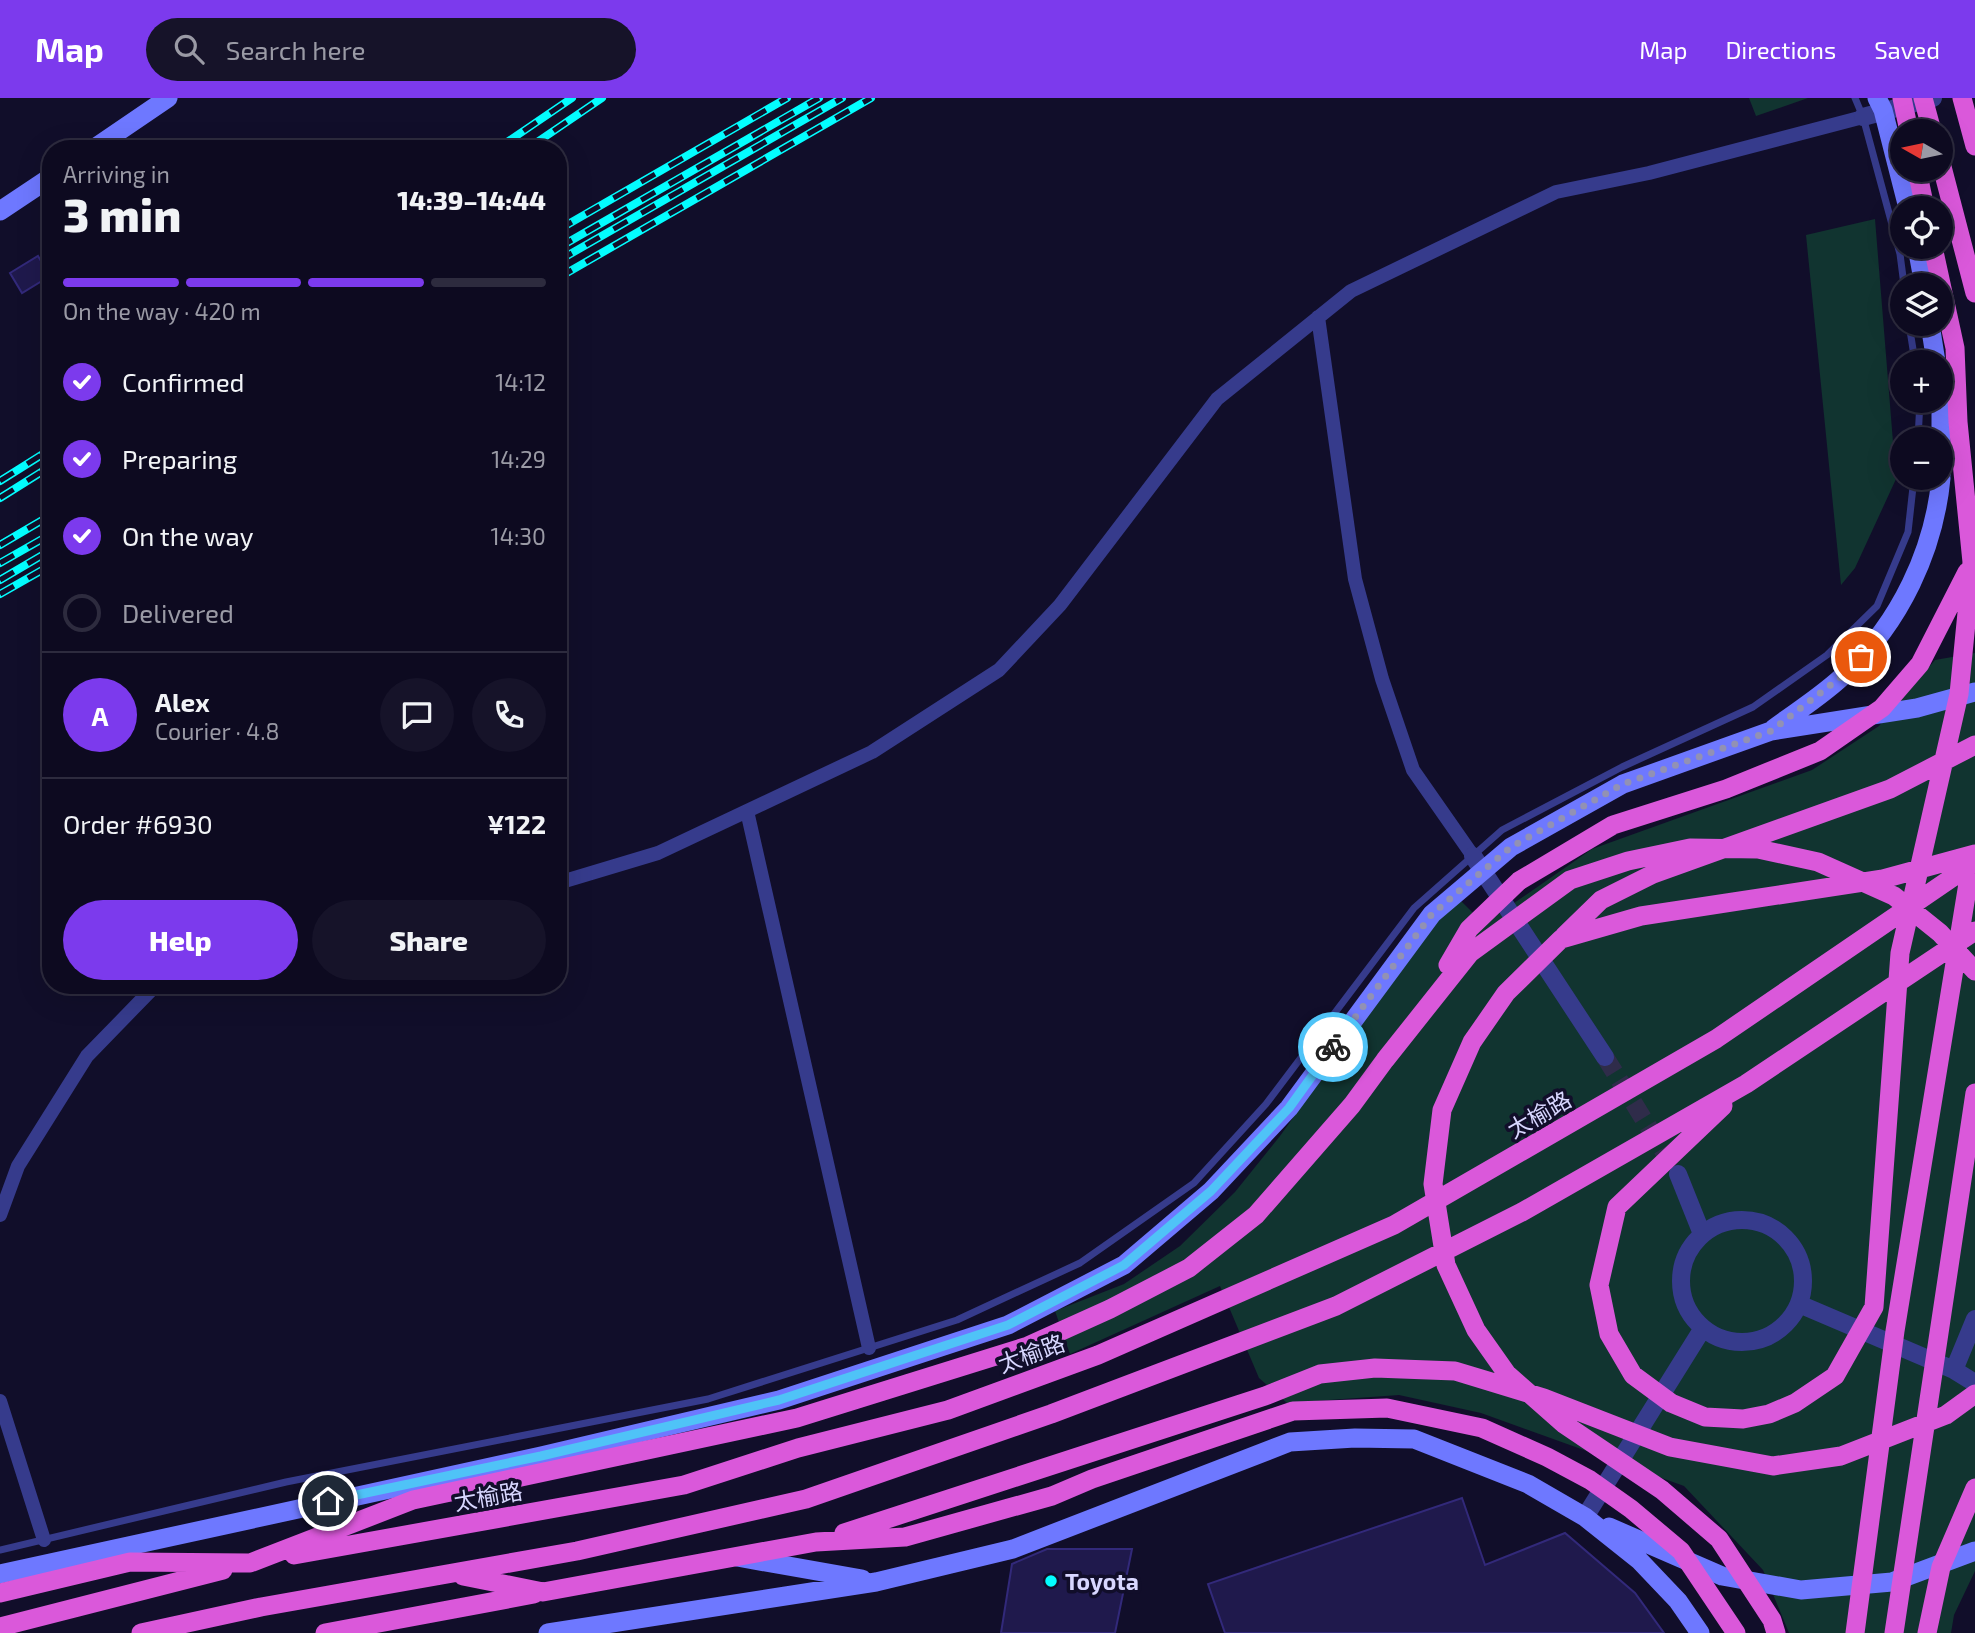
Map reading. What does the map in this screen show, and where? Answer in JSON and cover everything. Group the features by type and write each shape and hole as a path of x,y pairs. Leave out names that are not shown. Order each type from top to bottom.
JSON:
{"highway":[{"path":"1902,98 1906,119"},
{"path":"1923,98 1929,119"},
{"path":"1962,98 1975,146"},
{"path":"1946,182 1975,293"},
{"path":"1746,1084 1617,1207 1599,1285 1609,1335 1633,1374 1671,1403 1705,1417 1743,1419 1769,1414 1795,1403 1835,1376 1874,1307 1900,953 1959,694 1972,562 1958,422 1955,348 1936,259"},
{"path":"1408,1031 1469,929 1519,881 1613,825 1726,789 1820,751 1882,708 1920,664 1972,562"},
{"path":"1776,1633 1772,1620 1719,1539 1662,1490 1564,1424 1507,1374 1476,1330 1446,1265 1433,1184 1442,1111 1472,1042 1506,993 1601,900 1653,874 1890,789 1975,745"},
{"path":"1855,1633 1895,1331 1975,842"},
{"path":"0,1593 130,1562 250,1563 412,1500 797,1418 1028,1346 1110,1309 1189,1268 1256,1215 1352,1105 1470,953 1570,880 1628,861 1690,848 1758,849 1818,862 1894,896 1940,933 1975,971"},
{"path":"1561,939 1641,916 1883,879 1975,854"},
{"name":"太榆路","path":"0,1628 250,1563 684,1485 798,1448 948,1410 1098,1355 1406,1218 1716,1039 1975,862"},
{"path":"141,1633 261,1607 578,1551 806,1499 1051,1414 1336,1306 1522,1212 1746,1084 1975,932"},
{"path":"1894,1633 1975,1093"},
{"path":"816,1542 1265,1396 1320,1374 1374,1368 1455,1371 1544,1398 1670,1447 1773,1465 1841,1456 1946,1415 1975,1394"},
{"path":"325,1633 816,1542 905,1537 1052,1496 1092,1479 1293,1411 1387,1408 1482,1428 1590,1480 1631,1509 1681,1551 1736,1633"},
{"path":"1927,1633 1941,1567 1975,1488"},
{"path":"452,1573 543,1592"}],"main road":[{"path":"106,140 168,98"},
{"path":"1880,104 1905,196"},
{"path":"0,211 42,183"},
{"path":"1771,731 1846,673 1889,623 1920,566 1939,490"},
{"path":"0,1574 541,1456 779,1400 1008,1325 1124,1265 1211,1191 1289,1108 1432,914 1478,862 1511,847 1623,784 1771,731 1917,708 1975,692"},
{"path":"548,1633 876,1581 1013,1549 1290,1441 1414,1439 1528,1483 1585,1517 1722,1576 1801,1590 1892,1582 1975,1551"},
{"path":"1585,1517 1639,1560 1678,1601 1700,1633"},
{"path":"736,1557 876,1581"}],"street":[{"path":"567,880 658,853 872,752 999,670 1060,605 1217,399 1351,291 1556,192 1649,173 1863,117 1880,104 1933,98"},
{"path":"1318,317 1355,579 1382,679 1413,770 1478,862 1605,1057"},
{"path":"747,811 869,1348"},
{"path":"0,1215 18,1166 87,1056 147,994"},
{"path":"1678,1174 1702,1234"},
{"path":"1740,1219 1760,1221 1778,1230 1792,1245 1801,1263 1804,1284 1800,1304 1790,1320 1775,1333 1758,1341 1738,1342 1719,1338 1703,1328 1689,1312 1682,1292 1682,1271 1689,1251 1702,1234 1719,1224 1740,1219"},
{"path":"1800,1304 1954,1370 1975,1383"},
{"path":"1954,1370 1975,1319"},
{"path":"1585,1517 1703,1328"},
{"path":"0,1401 44,1540"}],"lane":[{"path":"1855,98 1863,117 1900,254 1902,273"},
{"path":"0,1550 286,1482 708,1399 957,1320 1080,1263 1194,1183 1266,1104 1414,908 1478,862 1502,830 1622,766 1753,707 1827,655 1877,606 1908,532 1913,490"}],"green space":[{"path":"1749,98 1808,98 1756,116"},
{"path":"1875,219 1892,427 1891,490 1855,568 1841,585 1806,235"},
{"path":"1975,653 1975,1571 1954,1615 1951,1633 1789,1633 1763,1570 1684,1486 1481,1413 1399,1395 1287,1403 1259,1378 1220,1286 1070,1354 1055,1311 1124,1284 1180,1246 1235,1192 1280,1136 1435,919 1459,899 1484,924 1592,849 1812,770 1879,726 1935,660"}],"building":[{"path":"38,256 42,263 42,281 22,293 10,273"},
{"path":"1462,1498 1485,1565 1565,1533 1635,1593 1664,1633 1225,1633 1208,1584"},
{"path":"1047,1549 1132,1549 1115,1633 1001,1633 1012,1564"}],"tunnel":[{"path":"1605,1057 1674,1168"}],"railway":[{"path":"510,140 572,98"},
{"path":"540,140 602,98"},
{"path":"567,225 787,98"},
{"path":"567,243 819,98"},
{"path":"567,256 842,98"},
{"path":"567,273 871,98"},
{"path":"0,481 42,455"},
{"path":"0,498 42,472"},
{"path":"0,545 42,520"},
{"path":"0,563 42,539"},
{"path":"0,580 42,555"},
{"path":"0,594 42,570"}],"way so far":[{"path":"1333,1047 1432,914 1511,847 1623,784 1771,731 1846,673 1861,657"}],"place":[{"name":"Toyota","path":"1051,1581"}],"route":[{"path":"328,1501 541,1456 779,1400 1008,1325 1124,1265 1211,1191 1289,1108 1333,1047"}]}
